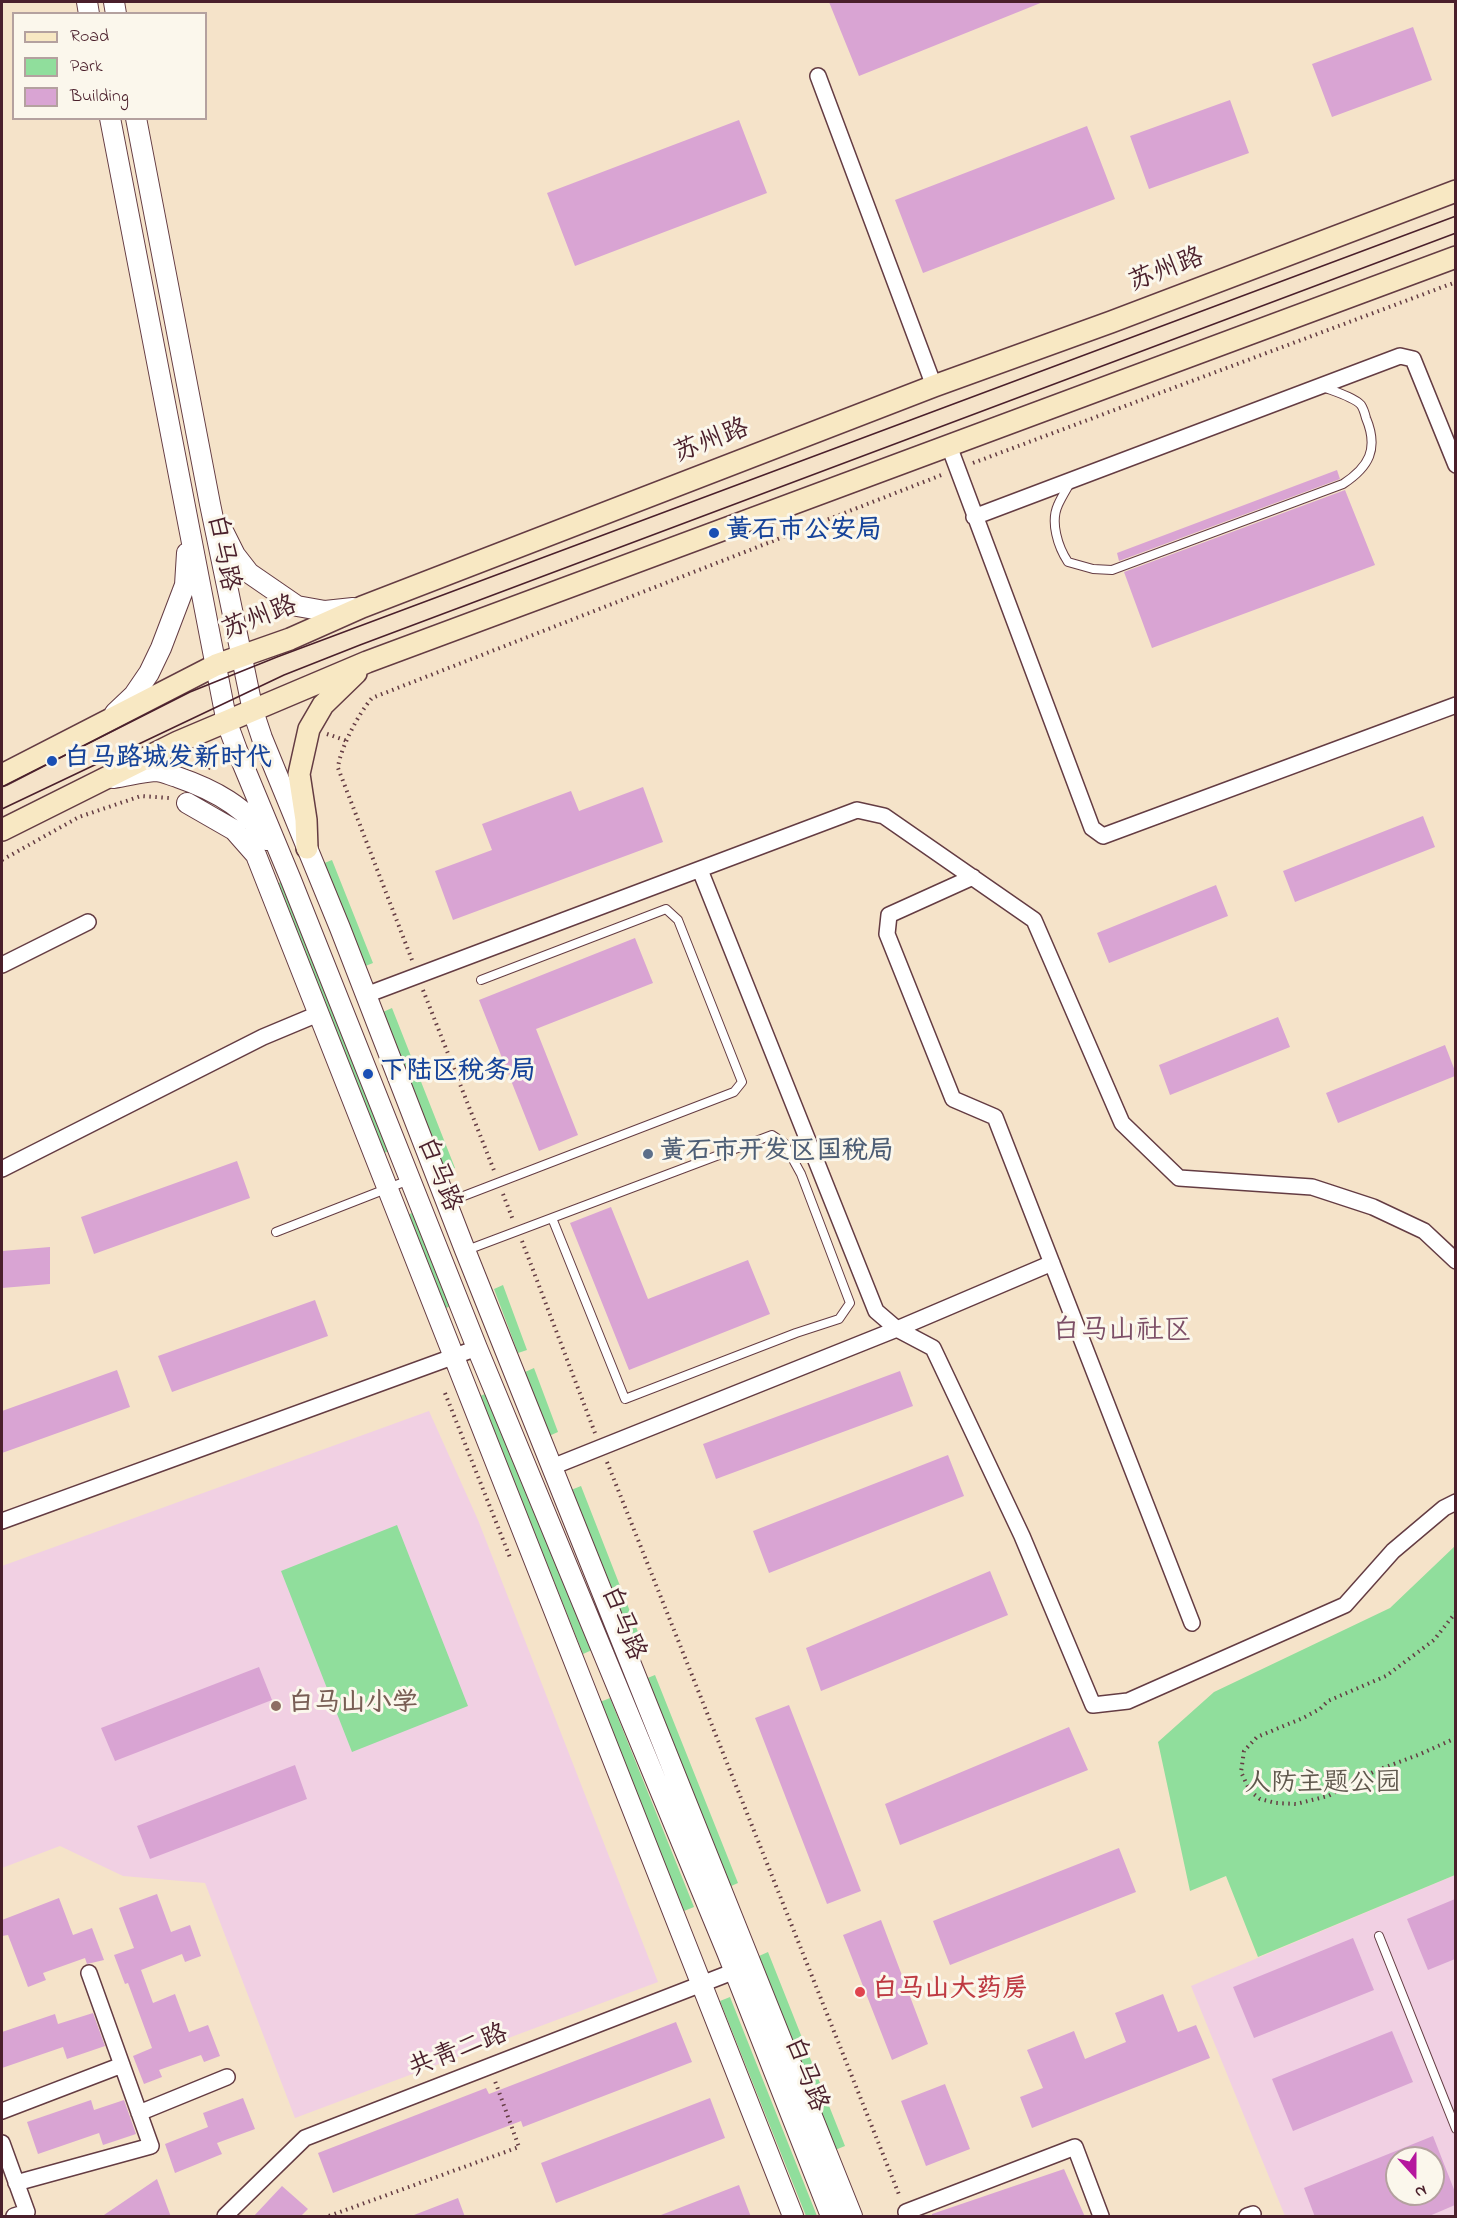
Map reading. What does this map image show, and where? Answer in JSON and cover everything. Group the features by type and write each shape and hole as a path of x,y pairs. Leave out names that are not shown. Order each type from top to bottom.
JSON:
{"main road":[{"name":"苏州路","path":"2,775 216,665 290,639 362,607 934,386 1111,322 1455,191"},
{"path":"2,830 178,742 367,662 1455,257"},
{"path":"307,848 306,820 298,774 309,729 323,705 367,662"}],"street":[{"path":"818,76 934,386"},
{"name":"白马路","path":"110,120 227,723 477,1348 735,1971 831,2217"},
{"name":"白马路","path":"136,120 210,504 253,711 262,738 852,2217"},
{"path":"974,517 1400,356 1413,359 1455,465"},
{"path":"949,446 1092,828 1103,836 1455,705"},
{"path":"210,504 235,555 249,573 297,606 325,611 362,607"},
{"path":"103,725 134,695 149,673 185,585 188,547 185,508"},
{"path":"108,778 157,771 198,784 219,795 239,808 261,828 291,880"},
{"path":"187,803 234,830 256,855 794,2217"},
{"path":"366,995 857,810 884,816 1034,920 1122,1123 1179,1178 1312,1187 1372,1207 1424,1231 1455,1261"},
{"path":"700,870 876,1311 897,1329 933,1348 1022,1536 1093,1705 1128,1701 1345,1605 1392,1551 1444,1508 1455,1502"},
{"path":"973,878 889,915 887,934 953,1099 995,1117 1192,1623"},
{"path":"2,965 88,922"},
{"path":"2,1169 263,1037 318,1014"},
{"path":"552,1467 897,1329 1052,1263"},
{"path":"2,1521 477,1348"},
{"name":"共青二路","path":"225,2217 305,2138 735,1971"},
{"path":"16,2183 151,2146 89,1973"},
{"path":"2,2111 122,2065"},
{"path":"139,2113 227,2077"},
{"path":"2,2143 27,2212 14,2217"},
{"path":"906,2212 1076,2147 1101,2217"}],"lane":[{"path":"1072,480 1056,507 1056,535 1059,549 1068,562 1093,569 1112,570 1332,489 1360,473 1370,456 1373,433 1361,405 1343,394 1321,386"},
{"path":"447,1203 734,1092 741,1082 678,920 666,909 482,980"},
{"path":"465,1251 552,1218 772,1135 784,1143 801,1174 850,1303 839,1319 796,1333 625,1399 552,1218"},
{"path":"276,1232 410,1180"},
{"path":"1378,1936 1455,2129"}],"path":[{"name":"白马路","path":"906,2212 601,1448 341,778 338,768 339,760 365,706 381,693 958,469 1455,282"},
{"path":"2,860 79,817 141,796 160,796 187,803"},
{"path":"1455,1612 1434,1640 1386,1676 1328,1701 1320,1709 1304,1718 1257,1737 1244,1751 1241,1772 1250,1791 1260,1799 1296,1804 1328,1796 1375,1771 1455,1738"},
{"path":"329,2217 519,2147 490,2067"}],"shaded area":[{"name":"白马山小学","path":"429,1411 478,1520 658,1982 295,2118 205,1883 123,1876 60,1846 2,1868 2,1566"},
{"path":"1455,1875 1455,2216 1285,2216 1191,1986"}],"green space":[{"path":"332,860 373,963 363,967 322,864"},
{"path":"285,881 394,1149 384,1153 275,884"},
{"path":"392,1008 455,1168 445,1172 383,1012"},
{"path":"417,1211 456,1304 446,1308 407,1215"},
{"path":"503,1285 527,1350 518,1353 494,1289"},
{"path":"534,1368 558,1432 549,1436 525,1372"},
{"path":"490,1392 592,1650 583,1654 480,1396"},
{"path":"581,1486 640,1637 630,1641 571,1490"},
{"path":"397,1525 468,1706 352,1752 281,1571"},
{"name":"人防主题公园","path":"1455,1546 1455,1875 1258,1957 1226,1876 1190,1891 1158,1742 1214,1692 1390,1608"},
{"path":"655,1675 738,1883 729,1887 645,1679"},
{"path":"610,1698 694,1907 684,1911 600,1702"},
{"path":"768,1952 845,2146 835,2150 759,1956"},
{"path":"730,1997 817,2216 806,2216 720,2001"}],"building":[{"path":"829,2 1043,2 859,76"},
{"path":"1413,27 1432,80 1332,117 1312,64"},
{"path":"1230,100 1249,153 1149,189 1130,136"},
{"path":"739,120 767,193 575,266 547,193"},
{"path":"1087,126 1115,199 923,273 895,200"},
{"path":"1337,470 1340,479 1119,561 1117,553"},
{"path":"1345,490 1375,565 1152,648 1124,572"},
{"path":"643,787 663,842 453,920 435,871 492,850 482,824 571,791 579,811"},
{"path":"1423,816 1435,847 1295,902 1283,871"},
{"path":"1216,885 1228,916 1109,963 1097,933"},
{"path":"635,938 653,983 536,1029 578,1135 539,1151 479,1000"},
{"path":"1278,1017 1290,1047 1170,1095 1159,1065"},
{"path":"1445,1045 1455,1076 1338,1123 1326,1093"},
{"path":"237,1161 250,1198 94,1254 81,1217"},
{"path":"611,1207 648,1299 748,1260 770,1314 629,1370 570,1223"},
{"path":"50,1247 50,1284 2,1288 2,1251"},
{"path":"315,1300 328,1336 172,1392 158,1356"},
{"path":"117,1370 130,1407 2,1453 2,1411"},
{"path":"900,1371 913,1406 716,1479 703,1444"},
{"path":"948,1455 964,1496 769,1573 753,1531"},
{"path":"990,1571 1008,1615 821,1691 806,1648"},
{"path":"259,1667 272,1700 115,1761 101,1728"},
{"path":"789,1705 861,1891 827,1904 755,1718"},
{"path":"1069,1727 1088,1770 900,1845 885,1804"},
{"path":"295,1765 307,1799 150,1859 137,1826"},
{"path":"1119,1848 1136,1892 950,1965 933,1921"},
{"path":"157,1894 171,1932 190,1925 201,1956 185,1962 182,1954 141,1970 153,2003 175,1994 189,2032 208,2025 220,2056 204,2062 201,2055 159,2070 162,2077 144,2084 133,2056 152,2048 128,1983 125,1984 114,1955 134,1948 119,1908"},
{"path":"59,1898 73,1935 92,1928 104,1960 87,1964 85,1958 43,1973 46,1980 28,1987 8,1935 2,1936 2,1920"},
{"path":"1455,1899 1455,1959 1428,1970 1407,1919"},
{"path":"881,1920 928,2044 892,2060 843,1935"},
{"path":"1353,1938 1374,1990 1254,2038 1233,1987"},
{"path":"1163,1994 1178,2032 1196,2025 1210,2058 1032,2128 1020,2097 1043,2088 1027,2050 1074,2031 1085,2059 1126,2042 1115,2013"},
{"path":"93,2013 105,2046 67,2059 63,2047 2,2068 2,2032 55,2014 58,2024"},
{"path":"676,2022 692,2062 523,2127 521,2121 333,2193 318,2153 486,2088 489,2094"},
{"path":"1392,2031 1413,2082 1293,2131 1272,2079"},
{"path":"945,2084 970,2149 926,2166 901,2101"},
{"path":"243,2098 255,2129 217,2143 222,2154 175,2173 165,2144 208,2127 203,2113"},
{"path":"710,2098 725,2138 556,2203 541,2163"},
{"path":"91,2100 94,2110 124,2100 136,2134 103,2145 99,2133 38,2154 27,2122"},
{"path":"1433,2136 1437,2146 1408,2146"},
{"path":"1385,2155 1385,2206 1445,2206 1445,2167 1455,2192 1455,2205 1427,2217 1315,2217 1304,2188"},
{"path":"1064,2169 1085,2217 932,2217 932,2214"},
{"path":"157,2179 171,2217 101,2217"},
{"path":"739,2185 751,2217 661,2217 661,2215"},
{"path":"282,2186 308,2209 300,2217 253,2217"},
{"path":"458,2198 465,2217 414,2217 414,2215"}],"tram line":[{"path":"2,787 190,692 277,657 1456,216"},
{"path":"2,809 284,675 1456,233"}],"place":[{"name":"黄石市公安局","path":"714,533"},
{"name":"白马路城发新时代","path":"52,761"},
{"name":"下陆区税务局","path":"368,1074"},
{"name":"黄石市开发区国税局","path":"648,1154"},
{"name":"白马山小学","path":"276,1706"},
{"name":"白马山大药房","path":"860,1992"}],"district":[{"name":"白马山社区","path":"1122,1333"}]}
